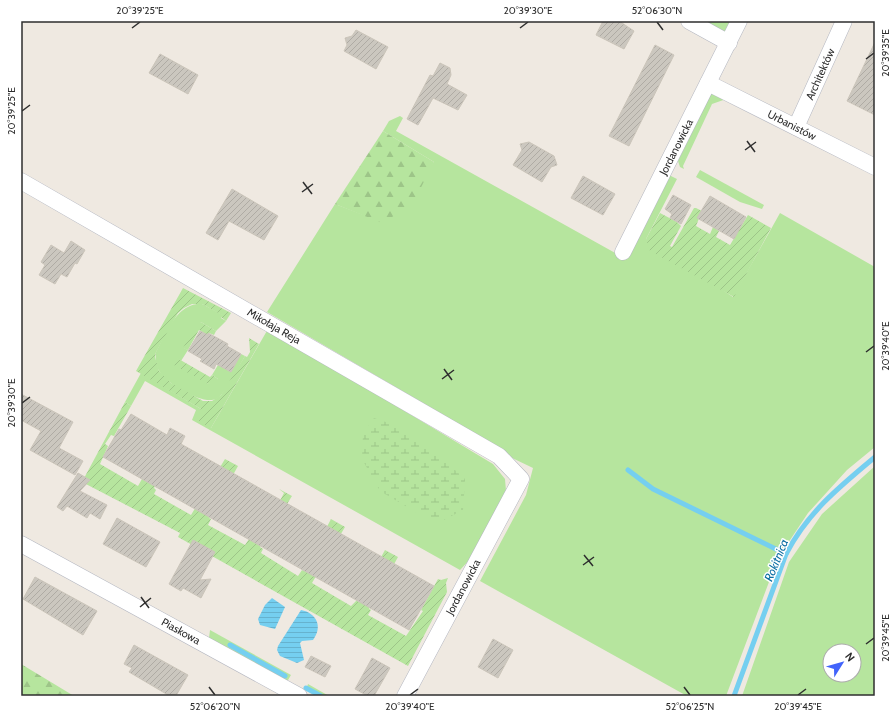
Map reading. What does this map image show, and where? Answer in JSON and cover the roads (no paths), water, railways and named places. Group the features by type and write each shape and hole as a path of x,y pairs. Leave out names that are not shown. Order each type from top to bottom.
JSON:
{"street":[{"path":"690,21 729,43"},
{"name":"Jordanowicka","path":"623,252 739,21"},
{"name":"Architektów","path":"796,127 844,21"},
{"name":"Urbanistów","path":"708,83 875,167"},
{"name":"Mikołaja Reja","path":"21,181 499,456 521,479"},
{"name":"Jordanowicka","path":"405,696 521,479"},
{"name":"Piaskowa","path":"21,544 299,696"}],"water":[{"path":"272,598 285,607 275,629 260,625 258,619 265,605"},
{"path":"301,610 311,614 314,617 317,621 318,630 313,640 302,641 300,643 304,660 297,663 280,656 277,650 278,646"}],"waterway":[{"name":"Rokitnica","path":"734,696 786,554 804,525 825,501 875,457"},
{"path":"628,470 653,489 786,554"},
{"path":"230,645 285,676"},
{"path":"306,688 321,696"}]}
